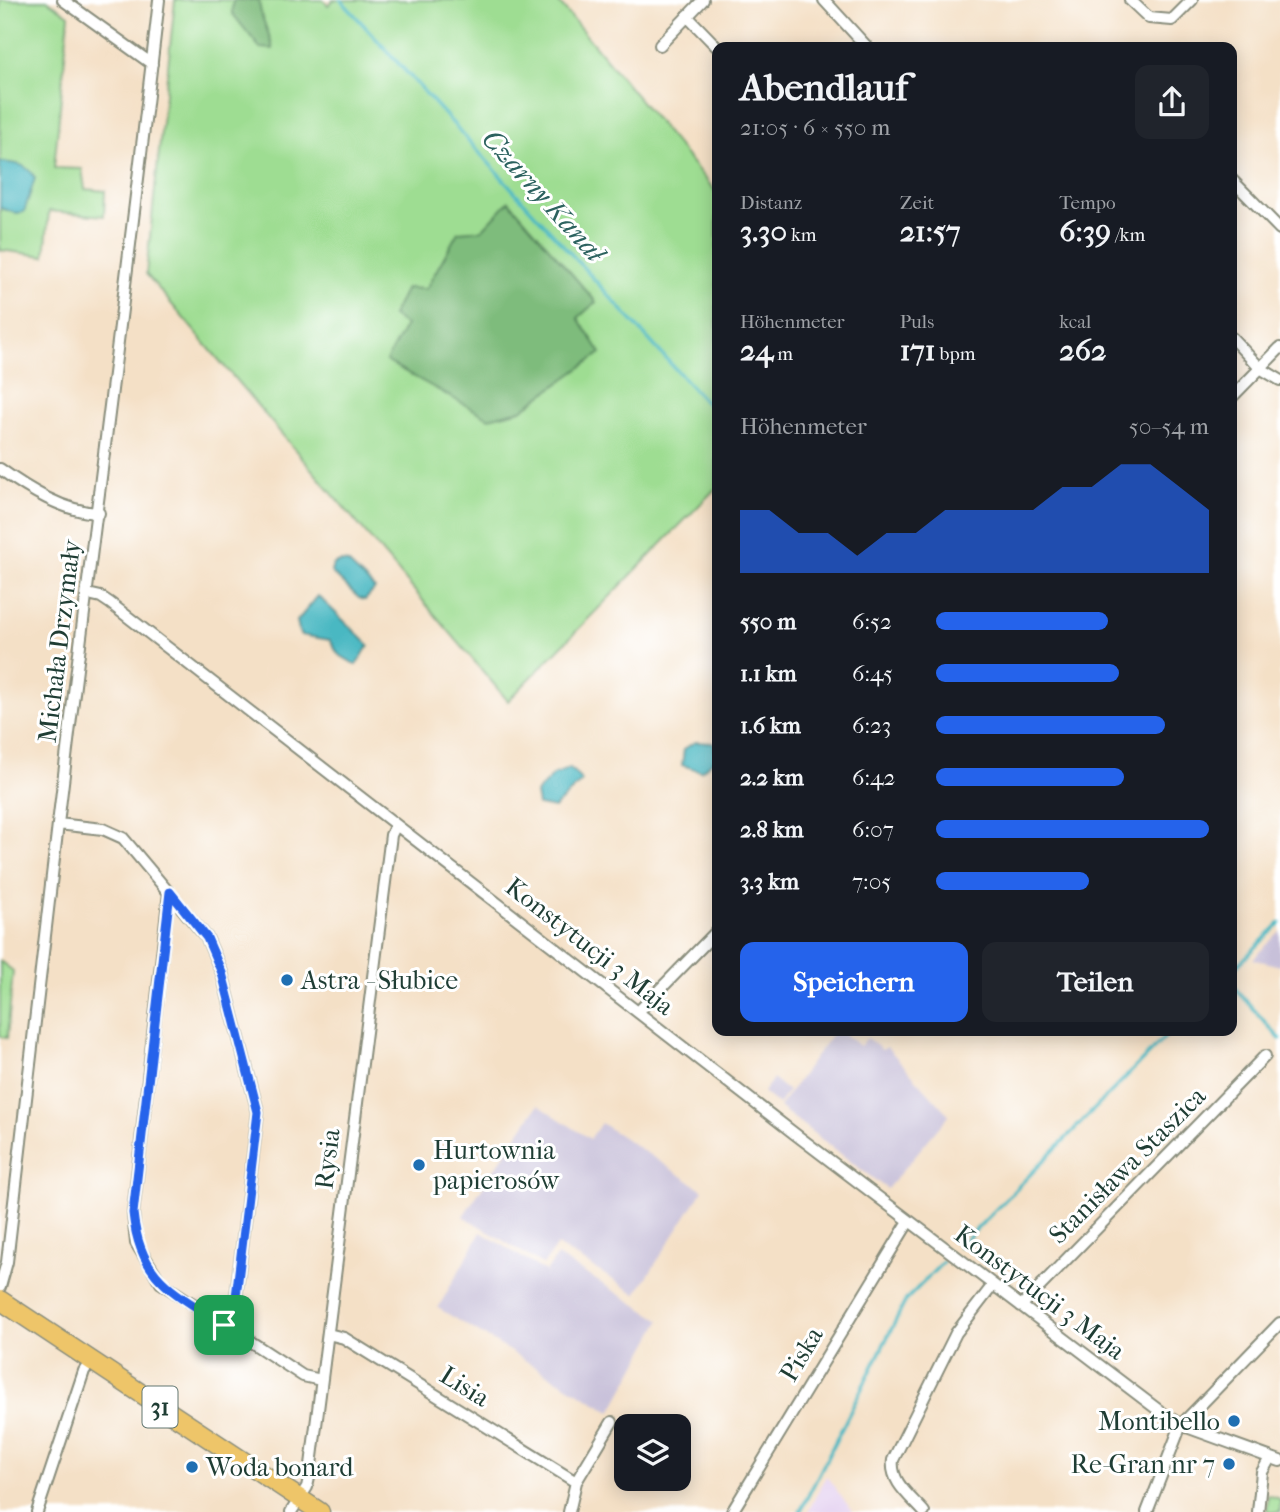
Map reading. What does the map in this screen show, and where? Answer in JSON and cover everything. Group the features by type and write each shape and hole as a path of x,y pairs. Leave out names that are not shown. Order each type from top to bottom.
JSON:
{"main road":[{"name":"31","path":"0,1300 296,1506 320,1512"}],"street":[{"path":"62,0 152,64"},
{"name":"Michała Drzymały","path":"0,1287 7,1262 34,1048 58,824 99,513 159,0"},
{"path":"660,45 703,0"},
{"path":"824,0 862,42"},
{"path":"1130,0 1149,18 1172,20 1192,0"},
{"path":"687,16 712,42"},
{"path":"1237,185 1280,229"},
{"path":"1237,343 1260,368 1280,380"},
{"path":"1237,392 1280,348"},
{"path":"0,469 26,488 48,498 83,513 99,513"},
{"name":"Konstytucji 3 Maja","path":"88,594 101,597 110,603 993,1285 1181,1425 1275,1460"},
{"path":"58,824 103,829 123,838 207,938 222,973 258,1112 236,1297 224,1325"},
{"name":"Rysia","path":"296,1506 310,1473 391,835 396,825"},
{"path":"170,892 133,1213 136,1243 161,1283 303,1376 321,1380"},
{"path":"638,1012 712,936"},
{"name":"Stanisława Staszica","path":"1021,1306 1265,1056"},
{"name":"Piska","path":"732,1512 909,1220"},
{"path":"924,1512 892,1472 893,1460 956,1333 993,1285"},
{"path":"1147,1512 1181,1425 1280,1323"},
{"name":"Lisia","path":"328,1335 344,1338 576,1482"},
{"path":"37,1512 84,1371 91,1361"},
{"path":"569,1512 576,1482 612,1422"},
{"path":"1258,1512 1262,1472 1275,1460"}],"shaded area":[{"path":"1280,931 1280,966 1253,959"},
{"path":"830,1036 847,1036 860,1046 867,1038 882,1050 887,1047 949,1115 887,1189 779,1107"},
{"path":"773,1079 788,1091 778,1105 763,1092"},
{"path":"538,1105 590,1139 601,1123 703,1190 636,1294 557,1245 543,1265 463,1216"},
{"path":"481,1232 546,1272 557,1256 661,1320 611,1412 438,1308"},
{"path":"826,1476 853,1512 808,1512"}],"green space":[{"path":"0,0 47,0 69,15 54,168 82,169 85,189 105,191 104,216 49,211 45,256 0,250"},
{"path":"175,0 323,0 328,5 333,0 557,0 712,187 712,492 508,701 146,274"},
{"path":"233,0 259,0 273,49 260,48 232,13"},
{"path":"509,201 596,302 578,318 601,353 521,410 489,418 386,361 406,325 392,316 406,288 426,289 458,232 482,230"},
{"path":"0,961 13,971 7,1038 0,1037"},
{"path":"1268,1495 1280,1499 1280,1512 1267,1512"}],"water":[{"path":"0,162 24,167 35,178 24,212 16,213 0,208"},
{"path":"348,563 375,589 365,600 359,598 331,572 333,565"},
{"path":"318,596 369,645 356,665 338,654 330,640 300,635 297,621"},
{"path":"695,742 712,743 712,761 701,771 682,765 684,749"},
{"path":"570,768 582,781 554,808 538,805 536,793 553,775"}],"waterway":[{"name":"Czarny Kanał","path":"341,0 712,409"},
{"name":"Czarny Kanał","path":"1237,966 1280,923"},
{"path":"1237,991 1280,1039"},
{"path":"959,1247 1166,1036"},
{"path":"800,1512 906,1300 943,1262"}],"place":[{"name":"Astra - Słubice","path":"287,980"},
{"name":"Hurtownia papierosów","path":"419,1165"},
{"name":"Montibello","path":"1234,1421"},
{"name":"Re-Gran nr 7","path":"1229,1464"},
{"name":"Woda bonard","path":"192,1467"}],"route":[{"path":"170,892 207,938 222,973 258,1112 256,1147 236,1297 224,1325 161,1283 146,1263 136,1243 133,1213 170,892"}]}
